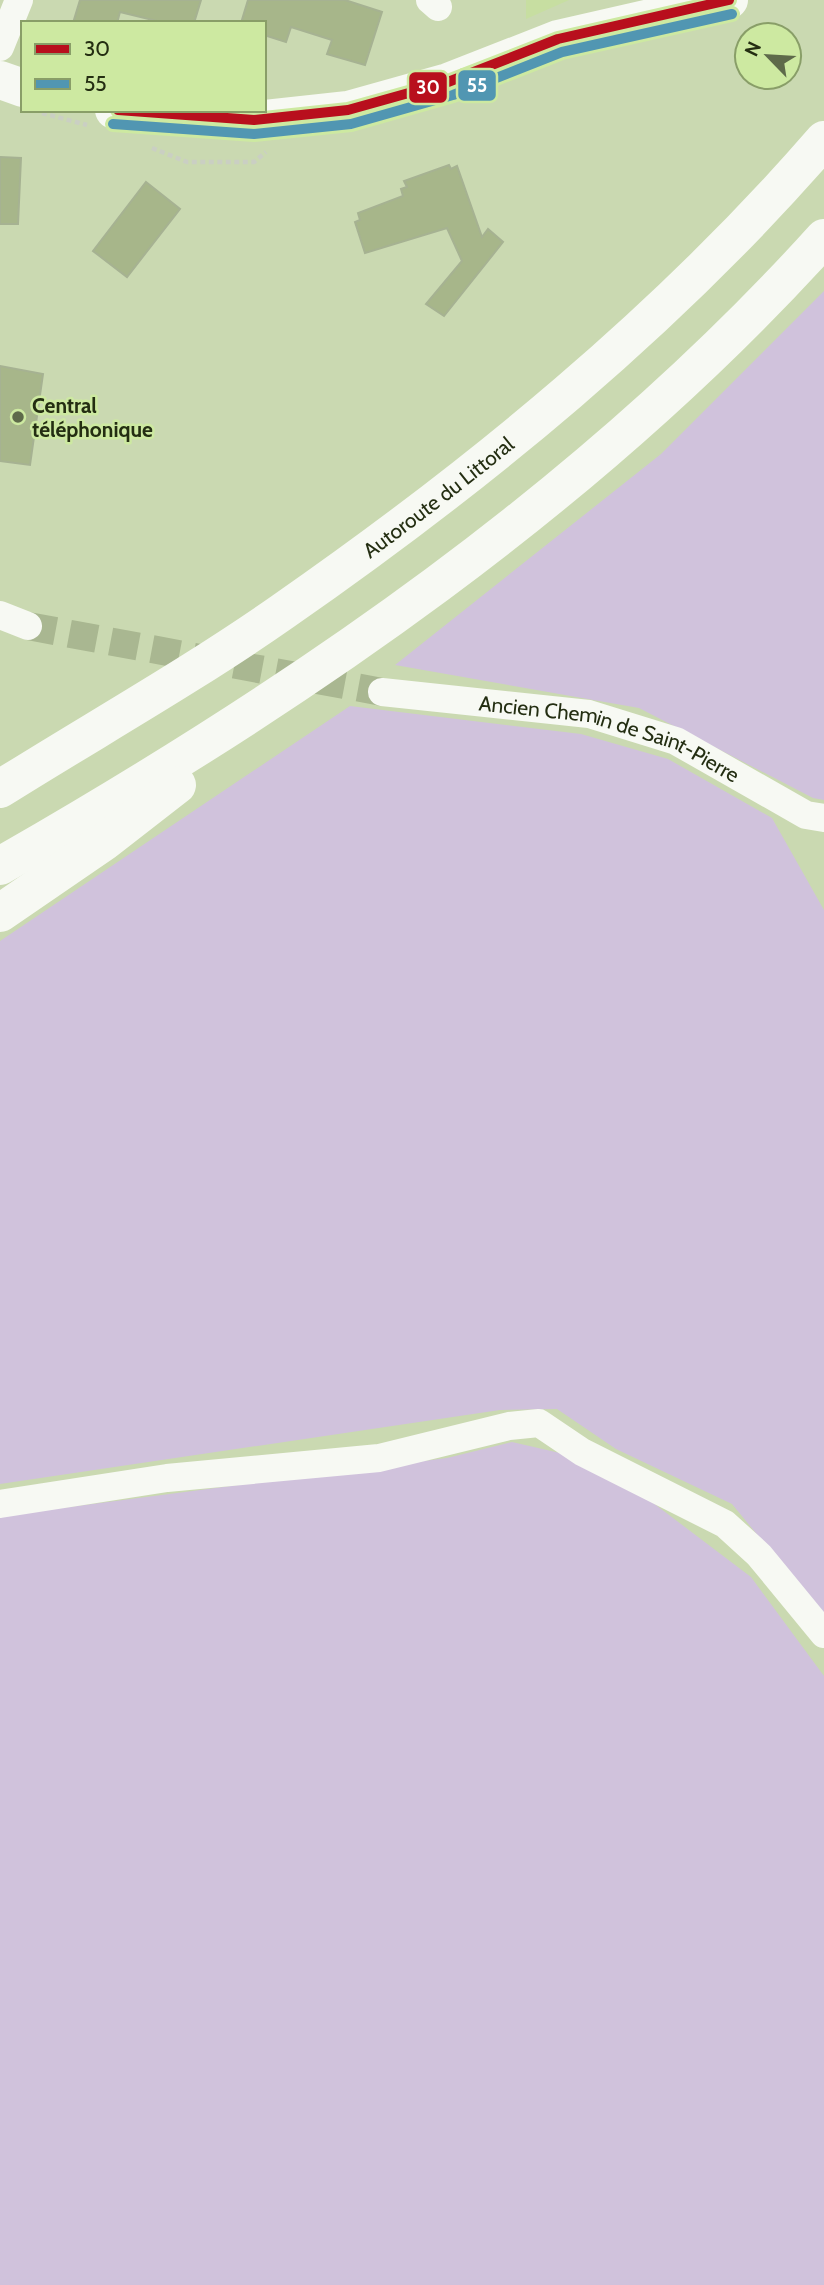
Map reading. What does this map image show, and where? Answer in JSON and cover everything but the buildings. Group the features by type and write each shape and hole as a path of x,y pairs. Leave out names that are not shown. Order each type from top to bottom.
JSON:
{"main road":[{"path":"142,112 254,120 348,110 448,82 558,39 730,0"},
{"path":"0,80 21,87"},
{"name":"Autoroute du Littoral","path":"0,789 281,613 458,483 603,362 676,295 790,179 824,140"},
{"path":"0,913 104,841 586,466 662,399 824,238"},
{"path":"0,866 186,755 328,662 455,570"},
{"path":"0,759 281,613"}],"street":[{"path":"0,47 19,0"},
{"path":"0,615 28,626"},
{"name":"Ancien Chemin de Saint-Pierre","path":"382,692 589,714 676,741 806,815 824,818"},
{"path":"0,1504 167,1478 379,1458 509,1426 539,1423 582,1452 725,1524 759,1555 824,1634"}],"shaded area":[{"path":"526,0 569,0 526,19"},
{"path":"824,291 824,800 813,798 639,708 395,665 661,454"},
{"path":"350,706 581,734 668,759 772,818 824,910 824,1616 732,1504 616,1449 557,1409 500,1410 0,1484 0,941"},
{"path":"512,1442 560,1453 636,1490 751,1577 824,1676 824,2285 0,2285 0,1516 447,1458"}],"tunnel":[{"path":"28,626 382,692"}],"transit line":[{"name":"30","path":"145,112 254,120 348,110 448,82 558,39 729,0"},
{"name":"55","path":"113,124 254,134 351,124 453,95 562,52 732,14"}],"place":[{"name":"Central téléphonique","path":"18,417"}]}
